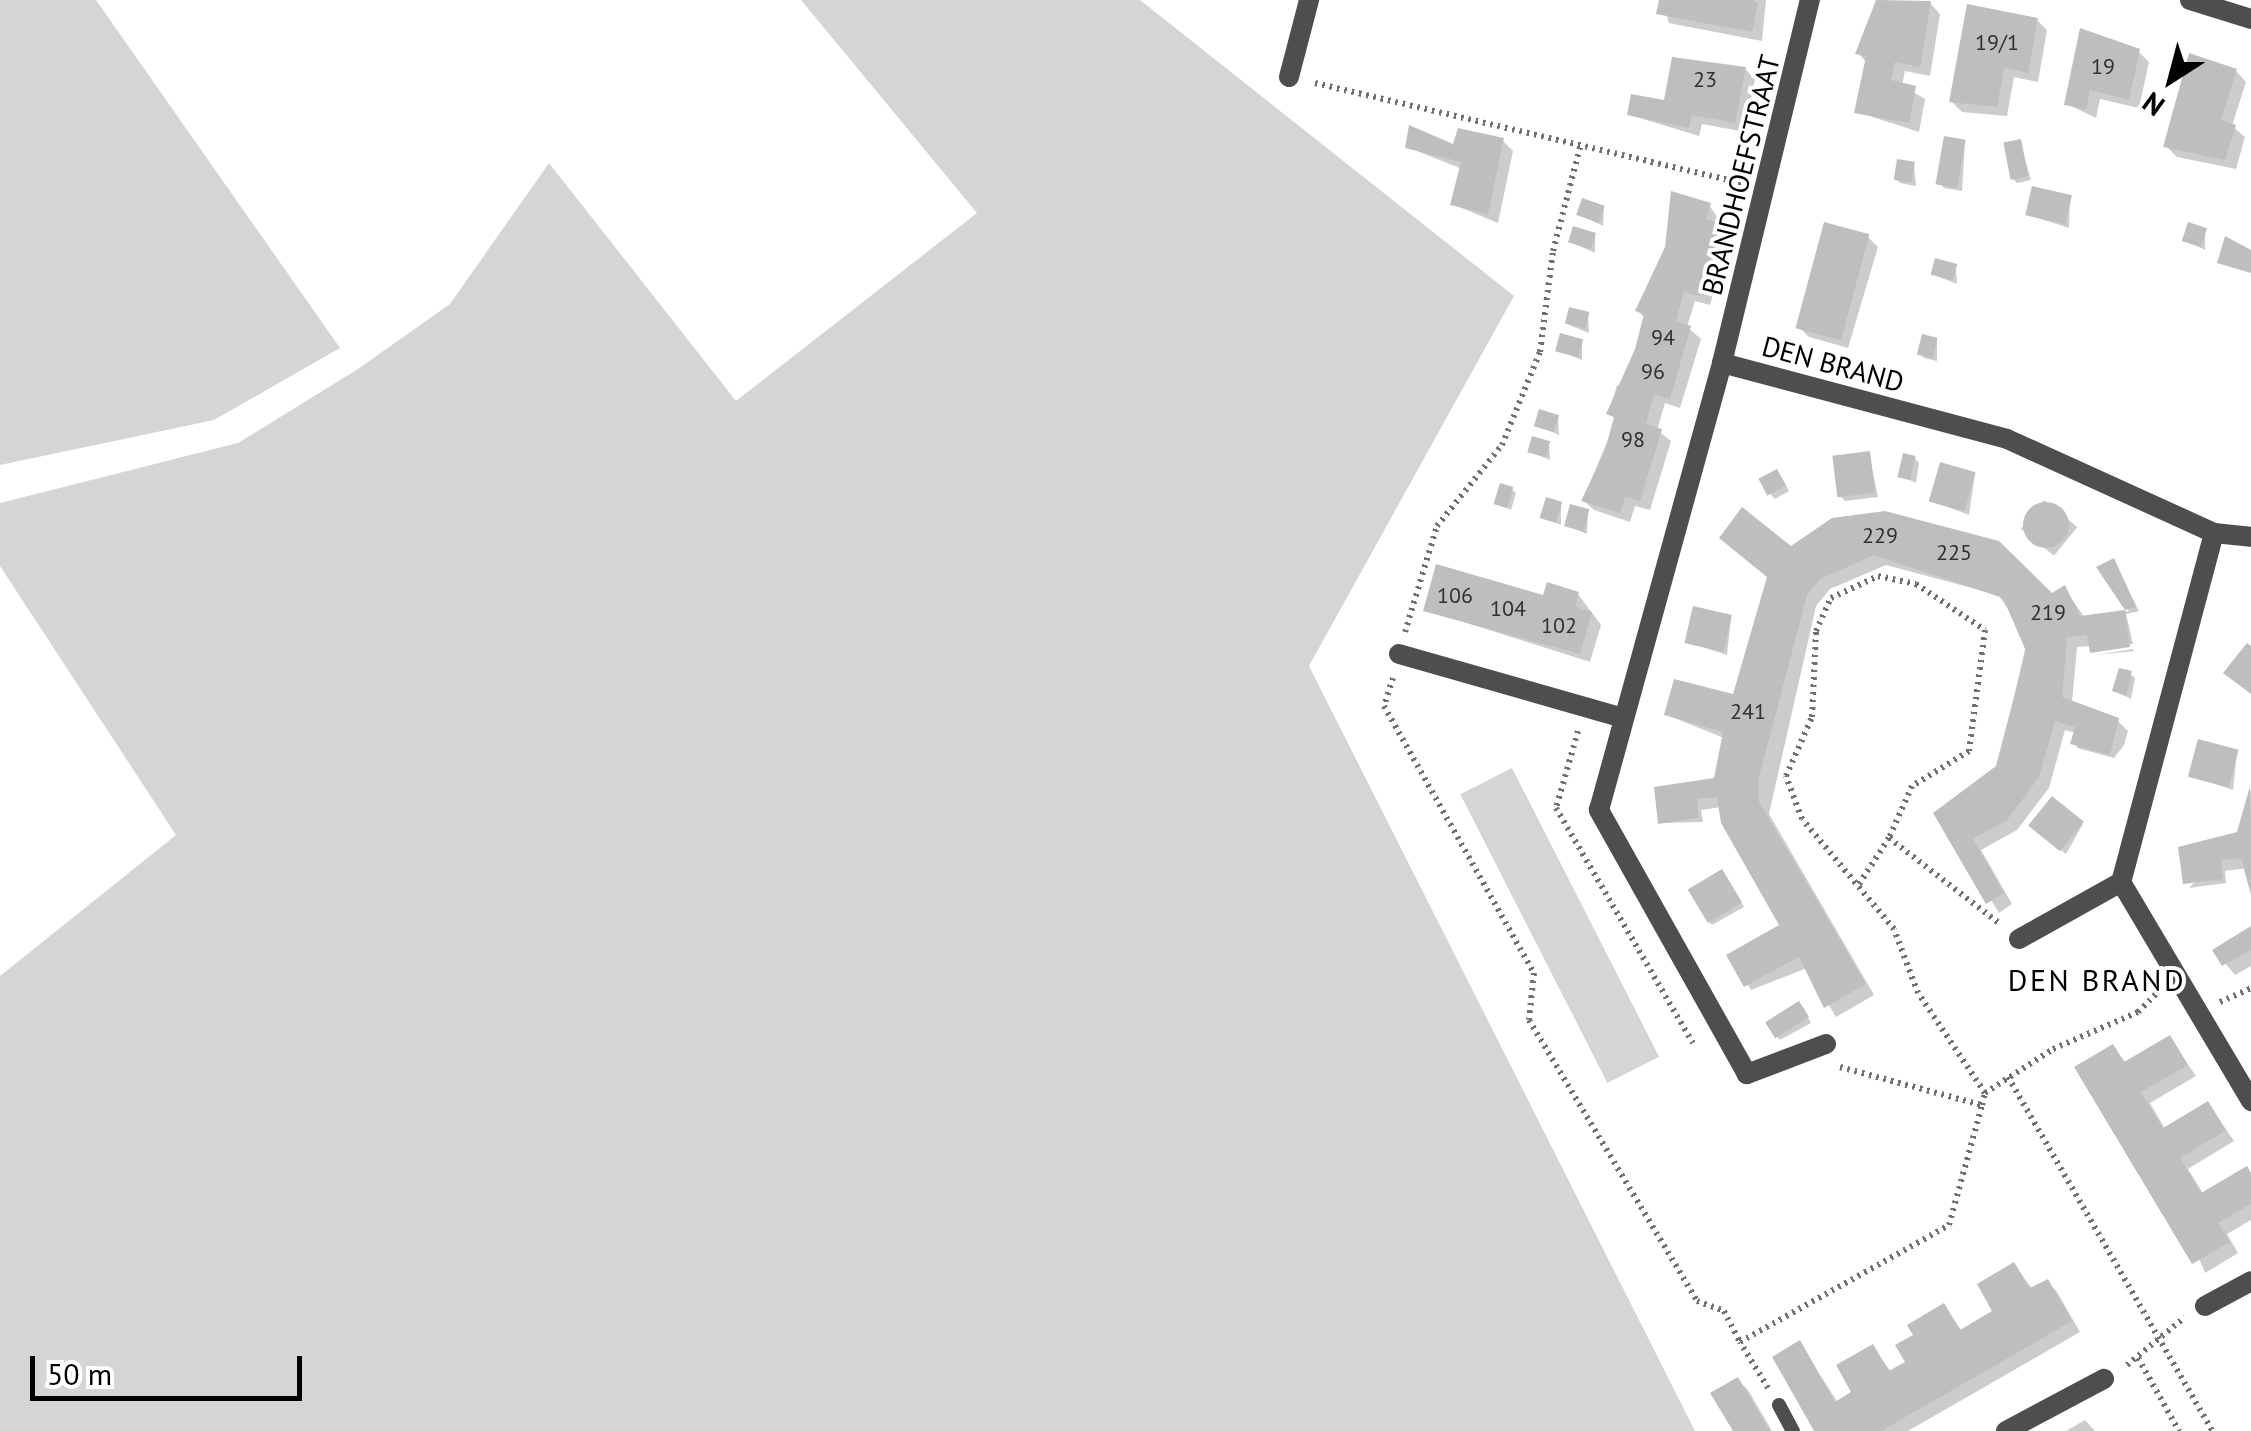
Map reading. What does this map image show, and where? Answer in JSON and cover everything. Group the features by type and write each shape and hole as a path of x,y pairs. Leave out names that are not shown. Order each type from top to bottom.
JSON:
{"street":[{"path":"1290,78 1308,0"},
{"name":"BRANDHOEFSTRAAT","path":"1722,363 1771,190 1810,0"},
{"path":"2190,0 2251,19"},
{"name":"DEN BRAND","path":"1826,1044 1805,1056 1747,1074 1604,830 1601,781 1722,363 2007,438 2214,533 2251,537"},
{"path":"2019,939 2120,882 2214,533"},
{"path":"1400,654 1620,717"},
{"path":"2120,882 2251,1101"},
{"path":"2204,1306 2251,1280"},
{"path":"2006,1431 2104,1379"}],"lane":[{"path":"1779,1405 1793,1431"}],"path":[{"path":"1290,78 1771,190"},
{"path":"1580,148 1552,250 1540,352 1502,445 1437,526 1384,706 1534,973 1529,1020 1697,1301 1724,1310 1779,1405"},
{"path":"1740,1342 1949,1225 1982,1105 1984,1093 1918,993 1894,929 1802,819 1786,776 1812,717 1816,631 1830,598 1878,576 1916,584 1985,630 1968,751 1912,786 1889,838 1858,884"},
{"path":"1889,838 2019,939"},
{"path":"1984,1093 2109,1017 2138,1012 2176,975"},
{"path":"1805,1056 1982,1105"},
{"path":"2008,1078 2212,1431"},
{"path":"2104,1379 2138,1358 2156,1332"},
{"path":"2138,1358 2179,1431"}],"shaded area":[{"path":"0,0 96,0 340,348 214,420 0,465"},
{"path":"801,0 1140,0 1514,296 1309,666 1695,1431 0,1431 0,976 176,835 0,566 0,503 238,443 358,369 450,304 549,163 736,401 977,213"},
{"path":"1512,768 1659,1057 1607,1083 1460,794"}],"building":[{"path":"1659,0 1753,0 1758,4 1752,32 1656,14"},
{"path":"1876,0 1931,1 1920,67 1895,62 1891,80 1916,86 1909,123 1854,113 1866,56 1855,54"},
{"path":"1967,4 2038,18 2028,73 2004,68 1997,107 1949,102"},
{"path":"2080,28 2140,49 2129,100 2090,90 2086,109 2064,105"},
{"path":"2189,53 2237,69 2221,120 2236,125 2225,160 2163,147"},
{"path":"1672,57 1746,67 1735,123 1692,115 1689,128 1627,115 1631,94 1664,100"},
{"path":"1409,125 1453,144 1458,128 1504,138 1488,214 1450,205 1461,162 1405,148"},
{"path":"1944,136 1966,140 1957,188 1935,184"},
{"path":"2021,139 2028,176 2011,180 2003,142"},
{"path":"1897,159 1915,162 1911,183 1894,180"},
{"path":"2032,186 2072,195 2065,224 2025,215"},
{"path":"1671,191 1711,203 1706,219 1721,224 1700,296 1684,292 1676,321 1691,326 1670,399 1655,394 1650,408 1646,424 1662,429 1640,501 1625,497 1620,513 1581,501 1605,451 1614,417 1606,414 1635,349 1644,314 1635,311 1665,247"},
{"path":"1582,198 1605,206 1599,223 1576,215"},
{"path":"1824,222 1869,234 1841,340 1796,328"},
{"path":"2188,222 2207,228 2201,247 2182,241"},
{"path":"1573,226 1596,233 1591,249 1568,242"},
{"path":"2225,236 2251,250 2251,273 2217,263"},
{"path":"1935,258 1957,264 1953,280 1931,274"},
{"path":"1569,307 1589,312 1585,329 1565,323"},
{"path":"1560,333 1583,339 1578,358 1555,351"},
{"path":"1922,334 1938,338 1932,358 1917,354"},
{"path":"1539,409 1559,415 1554,432 1534,426"},
{"path":"1532,436 1550,441 1546,458 1527,452"},
{"path":"1870,451 1875,493 1837,497 1832,456"},
{"path":"1903,453 1916,456 1910,480 1897,477"},
{"path":"1940,462 1976,472 1964,512 1929,501"},
{"path":"1777,469 1786,486 1767,496 1758,479"},
{"path":"1500,483 1513,487 1507,508 1494,504"},
{"path":"1546,497 1562,502 1556,523 1540,518"},
{"path":"2046,502 2062,509 2069,525 2062,541 2046,548 2030,541 2023,525 2030,509"},
{"path":"1570,504 1589,509 1583,531 1564,526"},
{"path":"1742,507 1791,546 1832,518 1885,511 1999,541 2052,593 2065,585 2080,616 2125,610 2130,647 2090,653 2087,635 2067,637 2062,697 2119,718 2110,755 2070,744 2075,727 2055,721 2039,777 2007,820 1973,839 2004,893 1986,904 1933,813 1996,766 2026,651 2003,598 1874,555 1820,579 1807,595 1758,781 1759,802 1866,984 1824,1008 1799,957 1744,987 1726,955 1779,925 1721,823 1717,797 1697,799 1699,818 1658,824 1654,787 1714,778 1723,732 1664,715 1674,679 1733,694 1767,577 1719,538"},
{"path":"2114,558 2136,607 2125,610 2096,567"},
{"path":"1436,564 1543,595 1547,582 1579,592 1575,607 1592,612 1580,654 1423,611"},
{"path":"1693,606 1732,615 1723,652 1684,643"},
{"path":"2247,643 2251,646 2251,694 2223,673"},
{"path":"2119,668 2132,671 2126,696 2112,691"},
{"path":"2198,739 2239,750 2228,788 2188,777"},
{"path":"2250,786 2251,895 2241,858 2221,860 2223,879 2183,884 2178,847 2237,832"},
{"path":"2052,796 2084,822 2060,851 2028,826"},
{"path":"1722,869 1742,902 1708,923 1688,890"},
{"path":"2251,926 2251,950 2222,966 2212,950"},
{"path":"1799,1001 1809,1017 1775,1038 1765,1022"},
{"path":"2170,1035 2188,1065 2141,1092 2163,1128 2208,1101 2226,1130 2180,1158 2201,1193 2247,1166 2251,1173 2251,1204 2218,1223 2230,1242 2192,1264 2074,1067 2113,1044 2124,1062"},
{"path":"2014,1262 2030,1288 2048,1279 2072,1321 1881,1431 1814,1431 1772,1357 1800,1340 1835,1402 1851,1392 1836,1365 1873,1344 1889,1371 1905,1362 1895,1345 1913,1335 1907,1325 1944,1303 1960,1330 1992,1311 1977,1284"},
{"path":"1738,1377 1770,1431 1733,1431 1710,1393"}],"district":[{"name":"DEN BRAND","path":"2097,980"}]}
